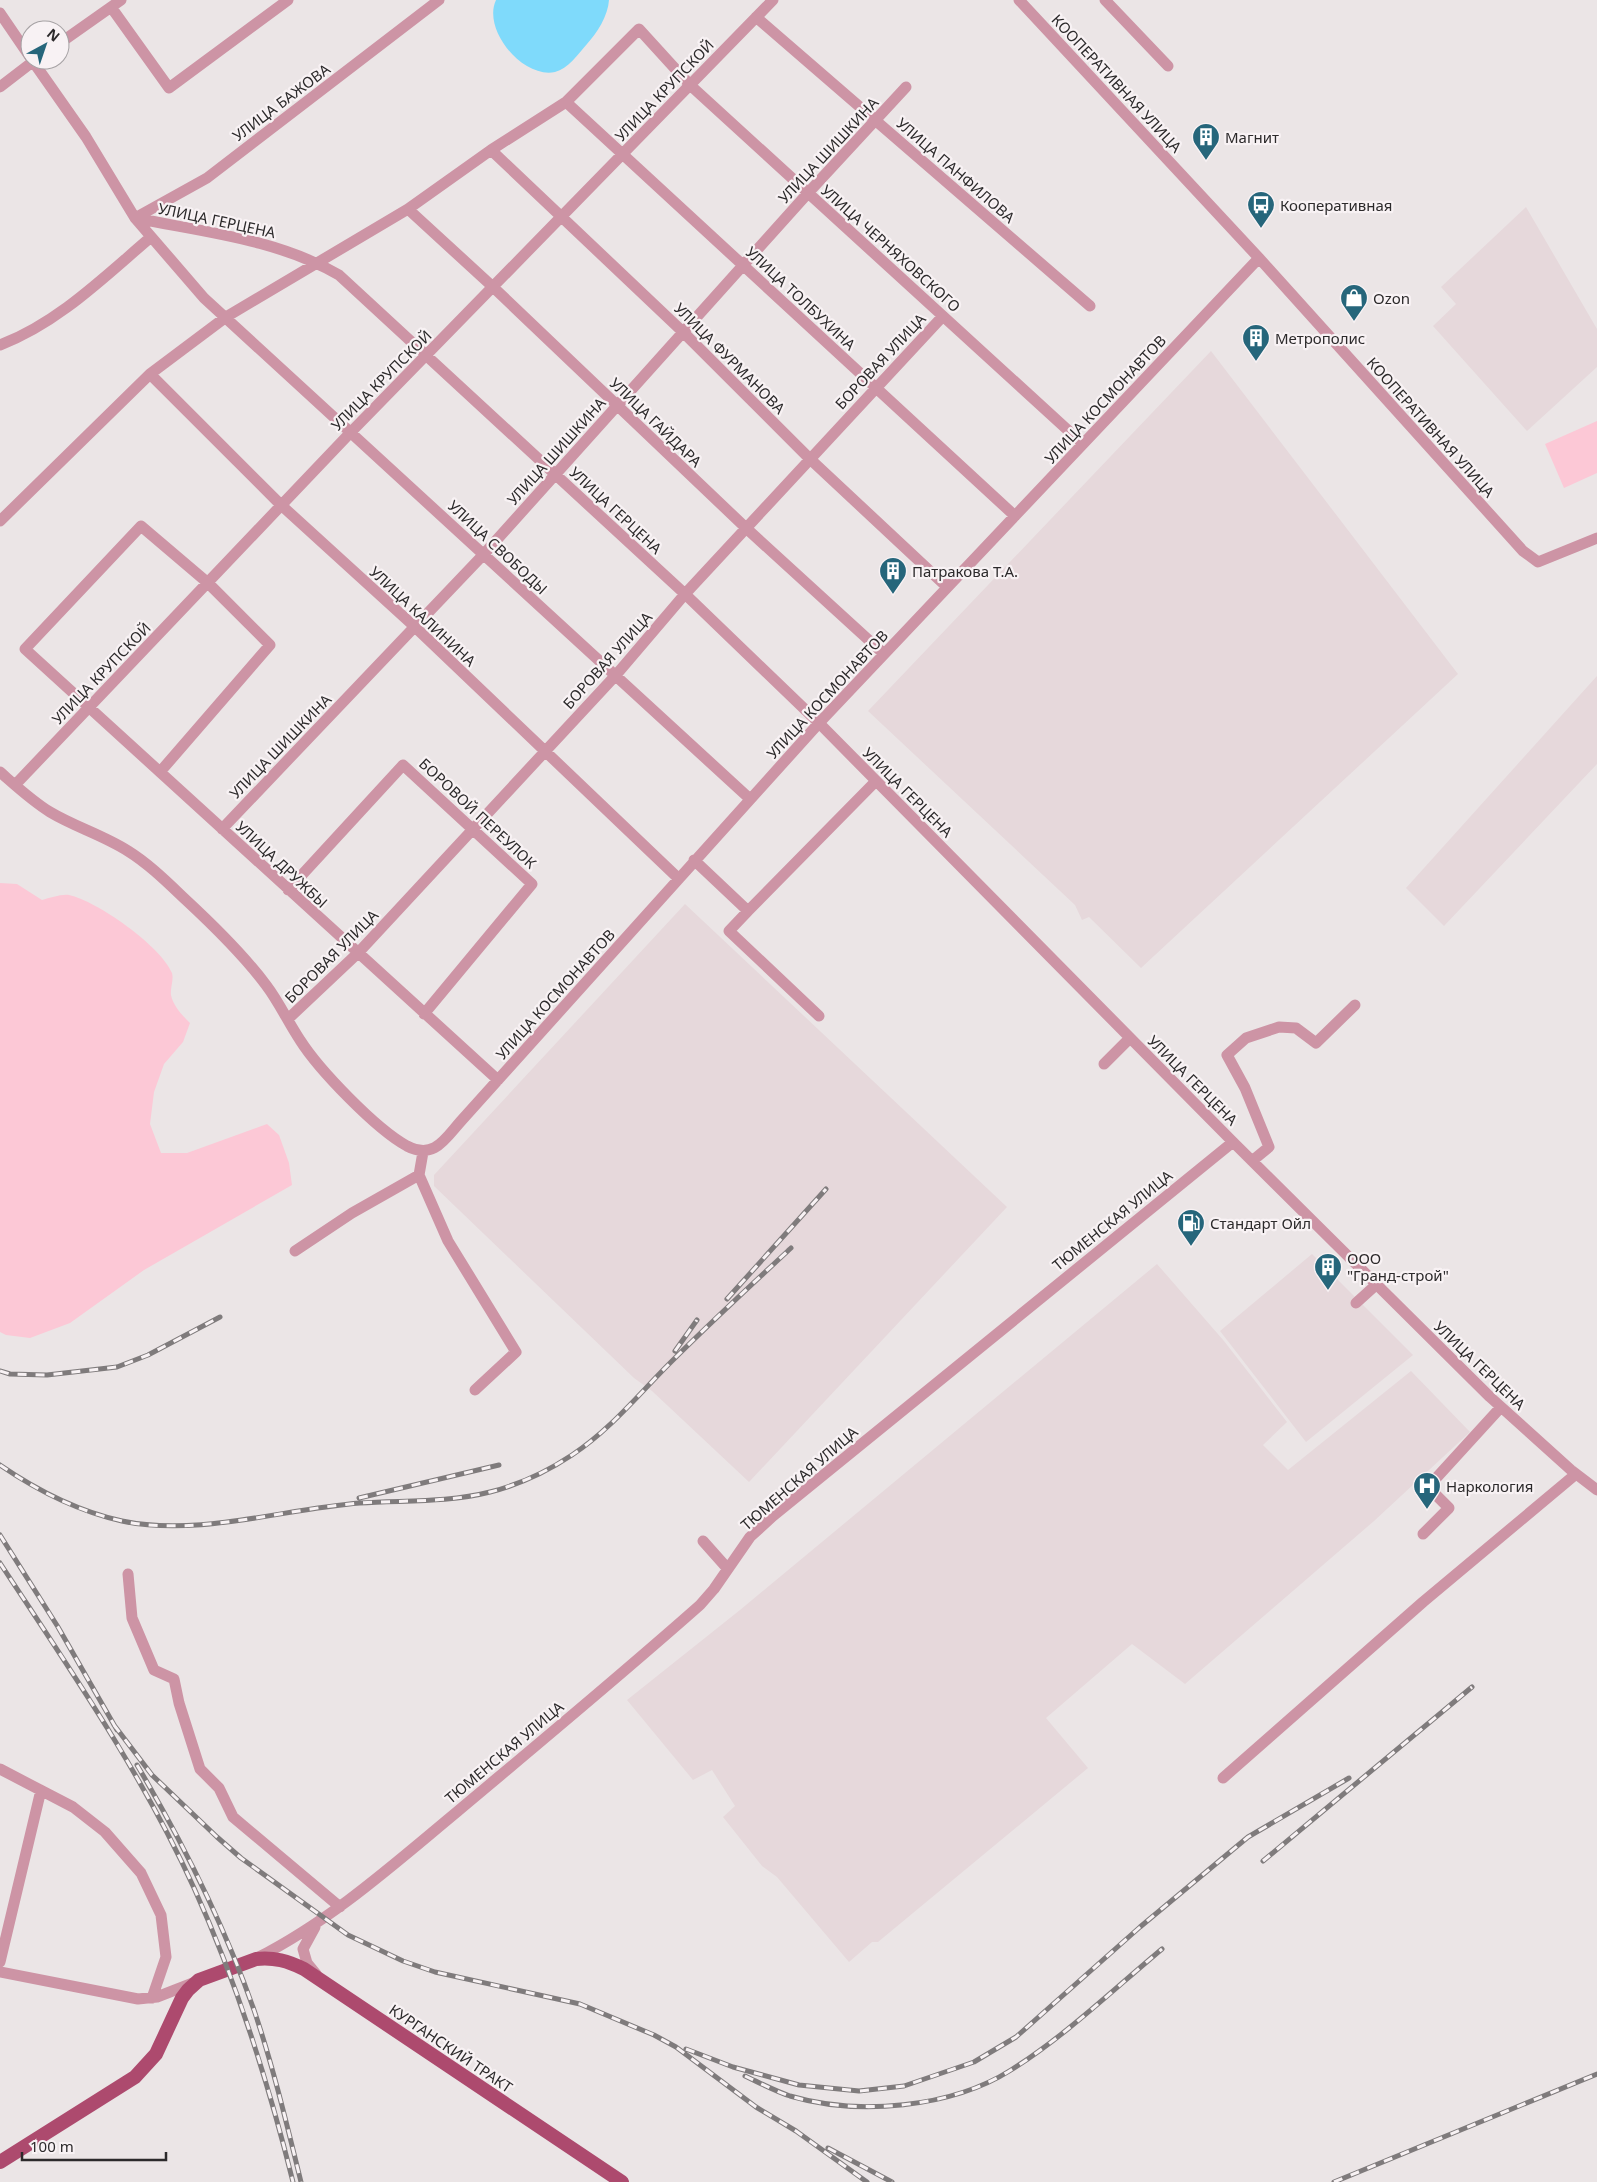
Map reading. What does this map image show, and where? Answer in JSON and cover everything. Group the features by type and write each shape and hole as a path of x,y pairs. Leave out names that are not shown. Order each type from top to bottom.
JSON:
{"main road":[{"path":"0,2162 135,2077 144,2069 156,2054 182,1998 199,1980 256,1959"},
{"name":"КУРГАНСКИЙ ТРАКТ","path":"256,1959 290,1962 326,1984 622,2182"}],"street":[{"path":"70,36 121,0"},
{"path":"111,7 169,88 288,0"},
{"name":"УЛИЦА БАЖОВА","path":"135,218 207,178 439,0"},
{"name":"УЛИЦА КРУПСКОЙ","path":"15,786 351,432 773,0"},
{"name":"КООПЕРАТИВНАЯ УЛИЦА","path":"1019,0 1259,258 1523,551 1538,562 1597,538"},
{"path":"1105,0 1168,66"},
{"path":"0,13 20,41"},
{"name":"УЛИЦА ПАНФИЛОВА","path":"756,17 1090,306"},
{"name":"УЛИЦА ЧЕРНЯХОВСКОГО","path":"566,102 639,29 690,85 1083,444"},
{"path":"0,87 21,70"},
{"path":"40,70 86,137 135,218"},
{"name":"УЛИЦА ШИШКИНА","path":"222,828 484,554 808,193 906,88"},
{"path":"0,521 150,374 226,317 408,209 492,150 566,102"},
{"name":"УЛИЦА ТОЛБУХИНА","path":"566,102 1015,516"},
{"name":"УЛИЦА ФУРМАНОВА","path":"492,150 683,332 810,459 947,587"},
{"name":"УЛИЦА ГАЙДАРА","path":"408,209 493,287 746,528 884,654"},
{"name":"УЛИЦА СВОБОДЫ","path":"135,218 204,298 750,798"},
{"name":"УЛИЦА ГЕРЦЕНА","path":"135,218 269,245 317,263 339,275 685,594 819,723 1376,1284 1501,1407 1576,1474 1597,1490"},
{"path":"0,345 19,338 41,326 83,295 151,237"},
{"name":"УЛИЦА КОСМОНАВТОВ","path":"423,1152 430,1151 438,1146 819,723 1259,258"},
{"name":"БОРОВАЯ УЛИЦА","path":"288,1019 358,953 616,675 685,594 943,316"},
{"name":"УЛИЦА КАЛИНИНА","path":"150,374 281,506 415,627 678,878"},
{"name":"УЛИЦА ДРУЖБЫ","path":"208,582 141,526 25,649 498,1080"},
{"path":"160,772 270,645 208,582"},
{"name":"БОРОВОЙ ПЕРЕУЛОК","path":"288,890 403,765 474,828 532,884 424,1014"},
{"path":"0,772 15,786 50,812 128,851 154,870 246,962 266,985 308,1052 329,1076 394,1137 408,1146 423,1152 419,1175 448,1241 516,1352 475,1390"},
{"path":"819,1016 730,930 876,781"},
{"path":"694,860 748,911"},
{"path":"1252,1161 1269,1147 1246,1088 1227,1055 1246,1038 1280,1027 1296,1028 1316,1044 1355,1006"},
{"path":"1104,1064 1130,1038"},
{"name":"ТЮМЕНСКАЯ УЛИЦА","path":"256,1959 319,1923 519,1760 700,1605 750,1537 780,1510 1233,1142"},
{"path":"295,1250 352,1213 419,1175"},
{"path":"1356,1303 1376,1284"},
{"path":"1423,1534 1449,1508 1428,1487 1501,1407"},
{"path":"1223,1778 1423,1602 1576,1474"},
{"path":"703,1541 727,1568"},
{"path":"128,1574 132,1618 154,1670 174,1679 178,1703 200,1769 219,1788 234,1817 340,1907"},
{"path":"0,1770 73,1807 105,1832 141,1873 162,1915 166,1957 152,1998"},
{"path":"0,1962 41,1790"},
{"path":"319,1923 303,1949 306,1963 326,1984"},
{"path":"0,1972 138,1999 152,1998 176,1991 199,1980"}],"shaded area":[{"path":"1526,207 1597,329 1597,367 1527,431 1433,326 1456,304 1441,287"},
{"path":"1211,351 1458,674 1141,968 1089,917 1082,920 1075,905 868,711"},
{"path":"1597,421 1597,473 1564,488 1545,444"},
{"path":"1597,676 1597,764 1444,926 1406,888"},
{"path":"0,883 17,884 42,900 66,895 81,899 127,926 166,962 172,973 172,999 190,1023 183,1042 164,1064 154,1092 150,1124 161,1153 187,1153 267,1124 279,1135 289,1163 292,1185 144,1270 70,1323 30,1338 6,1335 0,1332"},
{"path":"685,904 1007,1207 749,1482 652,1391 634,1378 434,1186 434,1175"},
{"path":"1312,1254 1413,1355 1306,1442 1220,1331"},
{"path":"1157,1264 1224,1341 1287,1422 1263,1445 1288,1470 1411,1371 1470,1432 1374,1521 1185,1684 1132,1644 1046,1718 1088,1768 878,1942 872,1942 849,1962 777,1877 762,1866 723,1817 735,1806 712,1770 693,1780 627,1700 740,1610"}],"water":[{"path":"496,0 609,0 607,12 591,40 560,70 543,72 530,68 519,60 508,50 500,38 493,12"}],"railway":[{"path":"727,1299 826,1189"},
{"path":"0,1465 43,1492 89,1512 122,1521 151,1525 210,1524 331,1506 441,1500 490,1492 511,1486 543,1472 563,1461 599,1435 685,1348 791,1248"},
{"path":"0,1371 10,1374 47,1375 117,1367 148,1355 220,1317"},
{"path":"675,1351 697,1320"},
{"path":"359,1498 499,1465"},
{"path":"0,1535 58,1627 117,1730"},
{"path":"0,1563 128,1762 174,1845 210,1924 238,1996 273,2107 293,2182"},
{"path":"1263,1861 1472,1687"},
{"path":"114,1725 152,1775 217,1837 241,1858 348,1935 403,1961 435,1972 580,2004 654,2035 676,2047 756,2107 796,2131 867,2182"},
{"path":"137,1765 202,1885 230,1946 254,2010 267,2052 301,2182"},
{"path":"686,2049 733,2067 799,2085 859,2091 904,2086 974,2062 1016,2037 1140,1927 1248,1837 1349,1778"},
{"path":"745,2076 790,2096 845,2106 904,2105 961,2093 987,2083 1031,2057 1069,2028 1162,1949"},
{"path":"1334,2182 1597,2074"},
{"path":"828,2148 892,2182"}],"place":[{"name":"Магнит","path":"1206,161"},
{"name":"Кооперативная","path":"1261,229"},
{"name":"Ozon","path":"1354,322"},
{"name":"Метрополис","path":"1256,362"},
{"name":"Патракова Т.А.","path":"893,595"},
{"name":"Стандарт Ойл","path":"1191,1247"},
{"name":"ООО \"Гранд-строй\"","path":"1328,1291"},
{"name":"Наркология","path":"1427,1510"}]}
